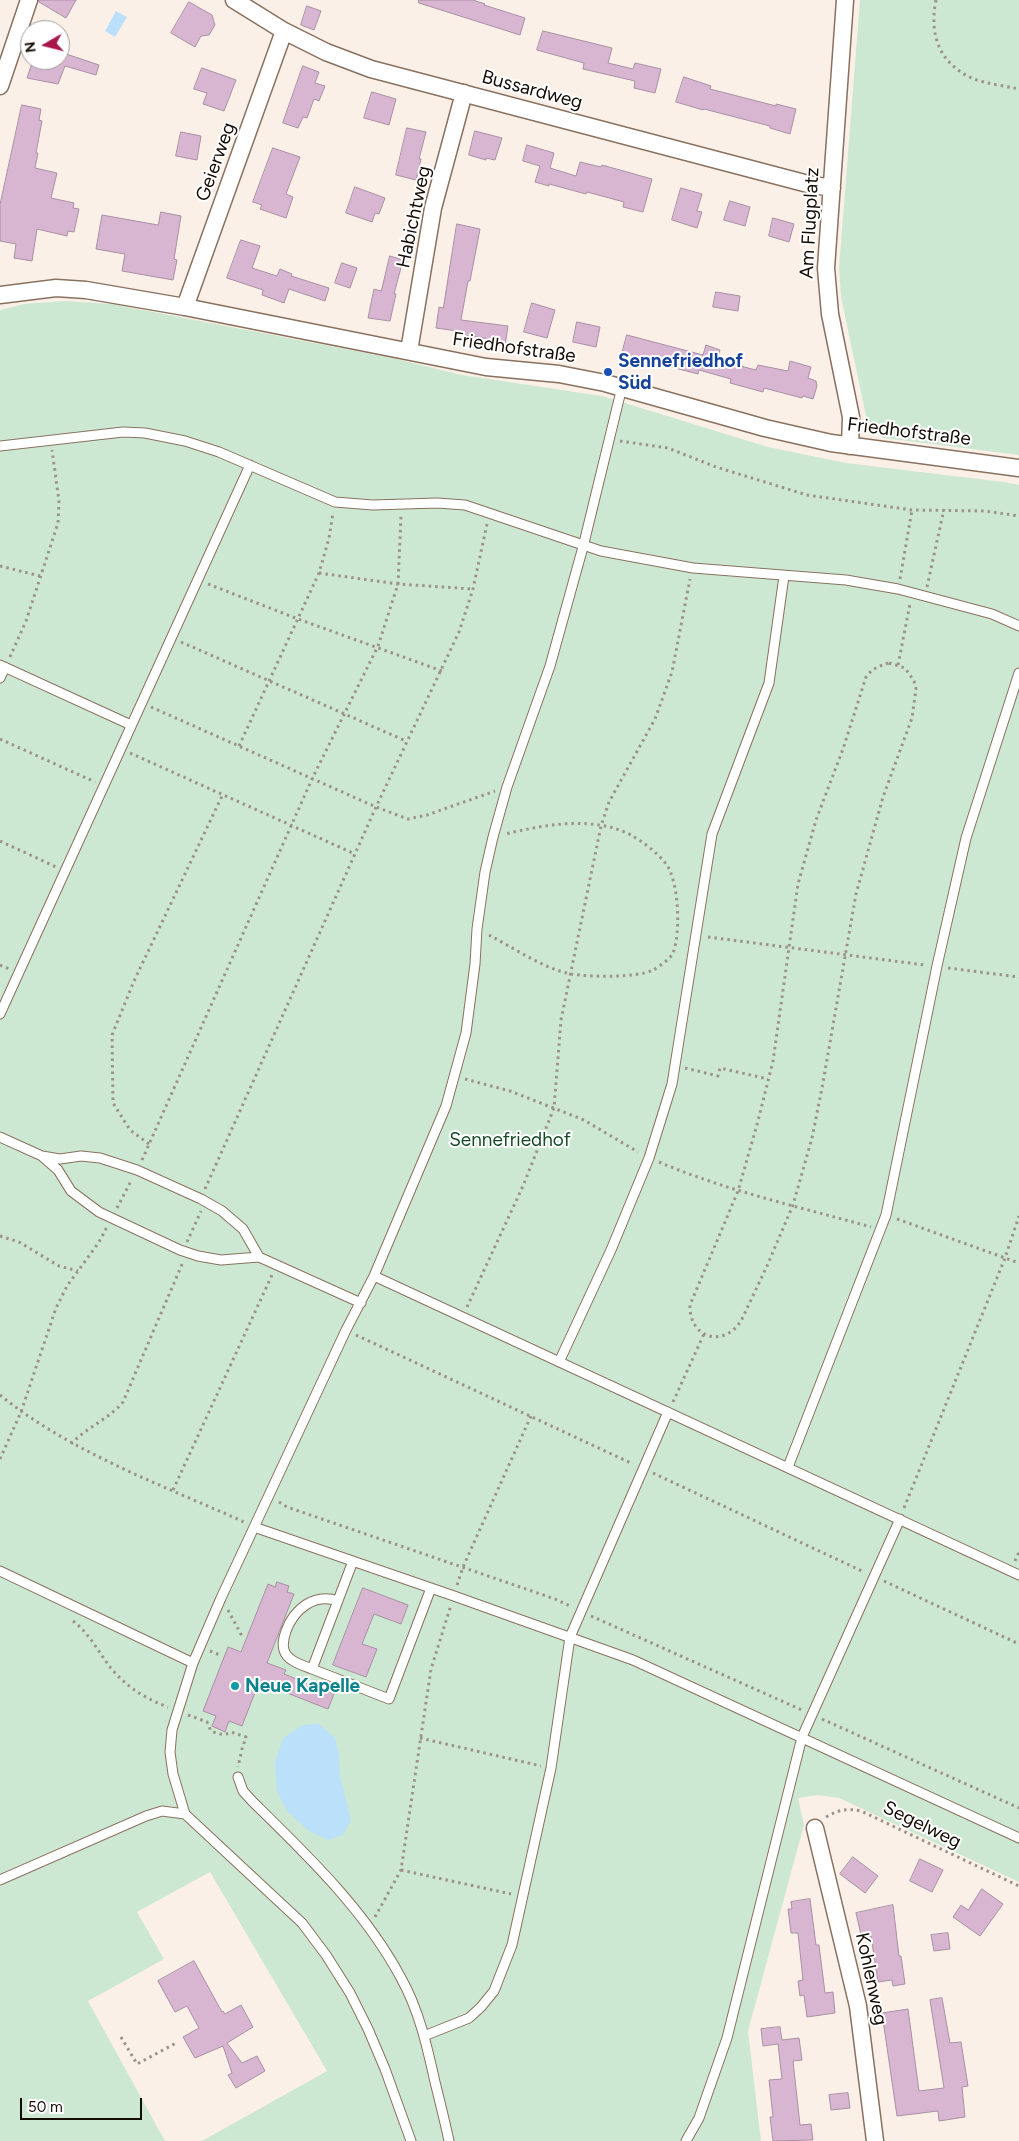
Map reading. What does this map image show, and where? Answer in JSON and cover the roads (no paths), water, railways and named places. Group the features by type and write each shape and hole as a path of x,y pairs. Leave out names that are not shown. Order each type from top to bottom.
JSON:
{"street":[{"path":"0,86 29,0"},
{"name":"Bussardweg","path":"234,0 284,31 326,52 371,69 808,184 832,188"},
{"name":"Am Flugplatz","path":"845,0 826,268 827,293 851,417 850,446"},
{"name":"Geierweg","path":"185,306 284,31"},
{"name":"Habichtweg","path":"409,351 433,208 464,92"},
{"name":"Friedhofstraße","path":"0,295 56,288 86,290 185,306 486,367 559,374 622,387 765,428 850,446 1019,468"},
{"name":"Kohlenweg","path":"815,1828 858,2006 875,2141"}],"lane":[{"path":"411,2141 386,2068 350,1993 326,1955 302,1923 185,1814 178,1797 170,1752 177,1711 193,1663 220,1598 346,1330 374,1276 446,1106 466,1033 475,964 477,929 493,837 507,787 550,666 583,547 622,387"},
{"path":"0,446 123,432 145,433 185,441 250,465 335,502 373,505 437,502 465,505 583,547 692,568 846,580 898,589 992,614 1019,626"},
{"path":"0,1014 250,465"},
{"path":"559,1362 611,1250 649,1158 672,1084 712,834 769,683 784,576"},
{"path":"0,678 3,666 131,725"},
{"path":"788,1467 886,1215 937,966 966,838 1019,674"},
{"path":"0,1136 42,1156 58,1170 71,1191 99,1212 185,1252 221,1260 259,1256 361,1303"},
{"path":"42,1156 60,1159 81,1156 100,1158 137,1170 203,1200 222,1211 243,1229 259,1256"},
{"path":"374,1276 1019,1575"},
{"path":"424,2036 469,2018 481,2007 494,1990 512,1945 551,1768 570,1637 668,1412"},
{"path":"686,2141 699,2118 727,2038 802,1737 900,1519"},
{"path":"254,1527 633,1660 1019,1838"},
{"path":"312,1669 353,1561"},
{"path":"0,1571 193,1663"},
{"path":"338,1601 329,1598 318,1599 301,1607 290,1621 283,1641 284,1651 294,1662 389,1699 431,1588"},
{"path":"238,1777 243,1791 252,1802 331,1883 369,1927 402,1978 424,2036 449,2141"},
{"path":"0,1880 146,1816 162,1811 185,1814"}],"water":[{"path":"116,11 127,17 115,37 105,31"},
{"path":"319,1724 335,1738 339,1754 340,1776 351,1820 343,1835 328,1840 309,1831 287,1811 277,1792 275,1763 283,1738 303,1725"}],"place":[{"name":"Sennefriedhof Süd","path":"608,372"},
{"name":"Neue Kapelle","path":"235,1686"}],"park label":[{"name":"Sennefriedhof","path":"510,1140"}]}
